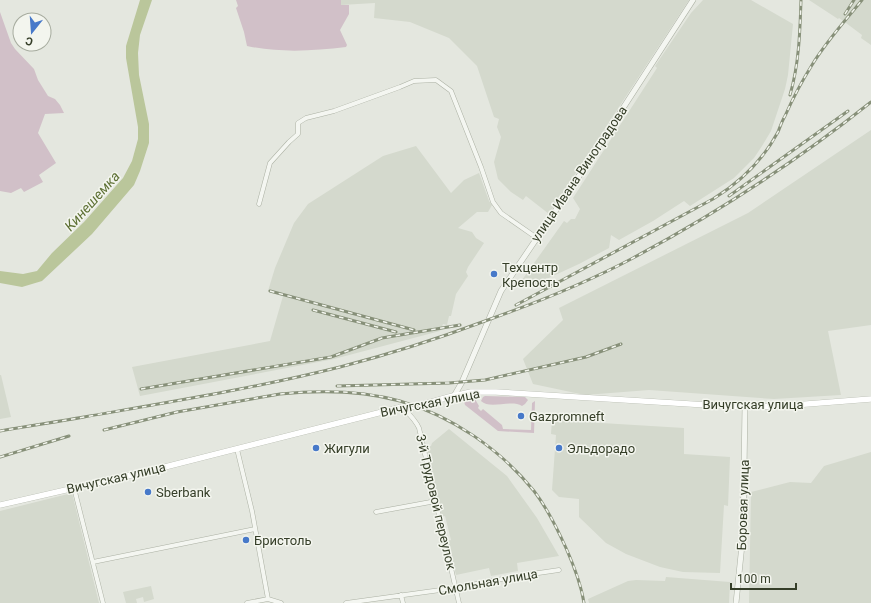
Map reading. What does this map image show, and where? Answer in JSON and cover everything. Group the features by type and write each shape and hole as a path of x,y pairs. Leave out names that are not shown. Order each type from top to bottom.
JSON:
{"main road":[{"name":"Вичугская улица","path":"0,505 237,449 402,407 417,406 476,392 745,406 781,406 871,399"}],"street":[{"name":"улица Ивана Виноградова","path":"454,396 462,382 500,291 579,176 693,0"},
{"path":"259,204 270,163 298,134 298,123 306,118 334,112 400,88 414,81 436,80 451,91 479,161 493,202 502,213 537,238"},
{"name":"Боровая улица","path":"736,603 743,534 745,406"},
{"name":"3-й Трудовой переулок","path":"402,407 419,428 459,603"},
{"path":"237,449 255,529 268,599"},
{"path":"74,488 94,562 103,603"},
{"path":"376,512 436,501"},
{"path":"94,562 255,529"},
{"name":"Смольная улица","path":"346,603 455,588 559,570"},
{"path":"401,595 403,603"},
{"path":"247,603 268,599 281,603"}],"shaded area":[{"path":"140,0 152,0 140,35 138,53 139,75 149,124 149,143 134,185 92,234 42,281 22,287 0,283 0,271 23,274 37,271 52,253 84,222 123,178 132,161 138,139 138,127 126,58 126,46"},
{"path":"236,0 341,0 341,5 349,5 349,14 340,30 347,45 346,47 296,51 272,50 247,46 236,8 238,6"},
{"path":"341,0 689,0 549,214 526,196 523,200 511,192 498,179 494,162 501,137 497,127 499,119 494,117 477,66 449,38 410,22 374,18 375,3 341,5"},
{"path":"703,0 751,0 793,24 788,75 785,89 771,131 762,146 754,158 734,178 690,206 684,201 653,221 619,240 611,235 609,248 579,264 529,287 522,280 564,221 567,223 571,219 575,219 580,209 573,198 657,68 655,66 691,13"},
{"path":"809,0 871,0 871,45 861,38 862,35 846,23"},
{"path":"0,12 12,44 12,52 18,52 34,69 38,80 48,96 55,99 64,113 45,114 38,133 56,163 39,175 43,182 24,192 21,188 11,193 0,191"},
{"path":"871,130 871,325 828,331 841,395 774,399 649,390 585,395 533,384 523,359 563,320 559,308 748,213"},
{"path":"416,146 451,193 464,180 479,173 489,201 492,205 488,212 477,212 458,228 472,232 476,238 484,243 468,267 466,272 468,276 456,294 451,316 449,316 447,325 443,324 440,331 334,359 140,396 132,367 270,341 283,296 268,291 275,268 294,223 308,204 383,156"},
{"path":"0,375 11,417 0,419"},
{"path":"485,396 525,397 528,400 522,406 517,404 490,405 481,401"},
{"path":"468,397 475,399 479,406 478,408 481,411 483,409 502,425 503,429 531,430 532,403 535,401 534,433 498,431 465,405 464,401"},
{"path":"552,420 684,428 684,454 730,457 728,506 724,505 720,573 683,572 660,567 626,554 606,543 579,517 579,499 559,497 552,490 556,435 551,434"},
{"path":"449,429 507,476 537,518 559,556 517,563 518,571 491,576 489,568 456,575 448,541 451,540 445,516 442,517 425,447 431,446 432,443"},
{"path":"871,452 871,603 749,603 751,492 790,482 811,483 824,466"},
{"path":"72,493 99,603 0,603 0,511"},
{"path":"666,577 730,582 729,603 589,603 588,599 628,581 665,581"},
{"path":"151,586 154,599 144,602 143,597 136,599 137,603 126,603 123,592"}],"railway":[{"path":"790,95 797,60 801,0"},
{"path":"845,14 854,0"},
{"path":"516,305 713,199 732,186 750,170 772,142 794,96 817,56 862,0"},
{"path":"0,431 213,394 308,375 413,346 523,307 579,284 615,267 695,223 756,185 814,145 871,102"},
{"path":"729,196 848,111"},
{"path":"270,291 414,330"},
{"path":"313,310 396,332"},
{"path":"141,389 331,357 382,338 460,325"},
{"path":"337,386 449,383 485,380 586,357 621,344"},
{"path":"104,430 177,412 280,394 325,392 355,393 385,397 419,407 438,415 474,436 506,461 534,491 552,518 566,548 577,575 584,603"},
{"path":"0,457 69,436"}],"place":[{"name":"Техцентр Крепость","path":"494,274"},
{"name":"Gazpromneft","path":"521,416"},
{"name":"Жигули","path":"316,448"},
{"name":"Эльдорадо","path":"559,448"},
{"name":"Sberbank","path":"148,492"},
{"name":"Бристоль","path":"246,540"}],"water label":[{"name":"Кинешемка","path":"92,201"}]}
